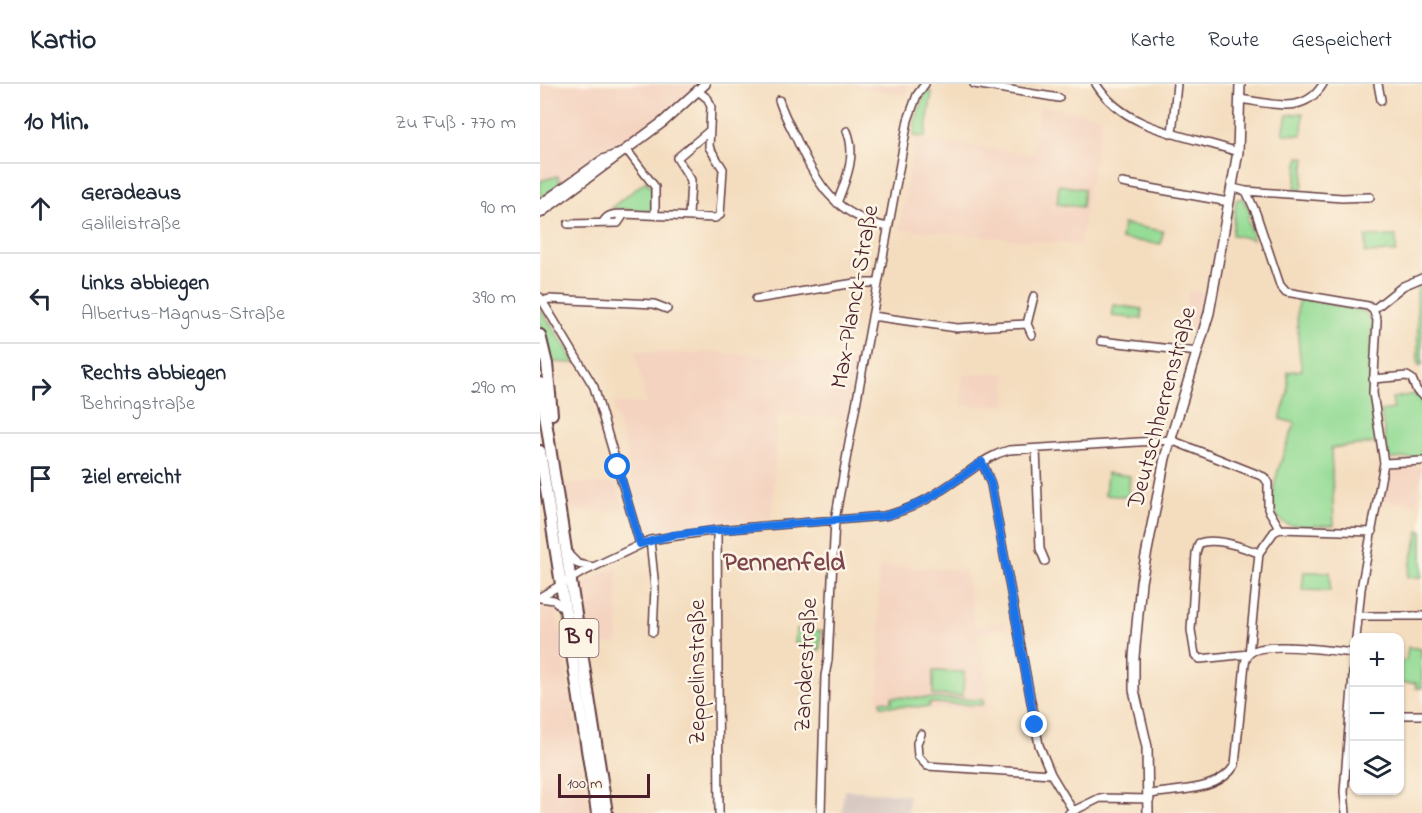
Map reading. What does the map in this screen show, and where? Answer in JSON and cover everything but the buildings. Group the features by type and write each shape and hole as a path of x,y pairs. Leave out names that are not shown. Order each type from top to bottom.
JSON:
{"main road":[{"path":"540,335 547,364 557,460 555,477"},
{"name":"B 9","path":"540,383 567,552 565,610 597,813"},
{"name":"B 9","path":"540,451 607,813"},
{"path":"540,481 550,513"}],"street":[{"name":"Max-Planck-Straße","path":"835,520 908,120 917,95 924,84"},
{"path":"974,84 1059,99"},
{"path":"1096,84 1127,114 1172,134 1238,152"},
{"path":"1172,134 1177,84"},
{"name":"Deutschherrenstraße","path":"1148,813 1150,797 1147,747 1134,690 1134,657 1146,550 1171,440 1209,314 1238,152 1240,84"},
{"path":"1240,99 1296,105 1307,101 1323,84"},
{"path":"1378,84 1381,100"},
{"path":"541,204 603,160 622,151 663,122 701,88 711,107 709,147 723,169 720,215 715,218 614,214 595,225 568,224"},
{"path":"779,100 816,180 837,203 874,224 888,227"},
{"path":"689,216 691,180 677,158 709,131"},
{"path":"837,203 850,163 852,149 847,131"},
{"path":"540,213 608,166 622,151"},
{"path":"622,151 656,187 655,215"},
{"path":"1122,183 1229,202"},
{"path":"1233,188 1342,198 1370,197"},
{"path":"1246,191 1282,289 1292,294 1368,306 1373,310 1377,320 1373,379 1384,464 1356,633"},
{"path":"1373,310 1403,286 1422,278"},
{"path":"756,299 855,283 878,283"},
{"path":"1032,335 1027,324 1034,296"},
{"path":"541,299 645,304 667,309"},
{"path":"541,299 594,387 640,544"},
{"path":"872,316 957,328 1027,324"},
{"path":"1101,341 1198,352"},
{"path":"1373,379 1407,376 1413,379 1417,391 1422,395"},
{"path":"540,598 565,581 650,540 717,530 884,516 911,509 1001,452 1171,440 1264,477 1268,483 1268,509 1280,529"},
{"path":"1036,449 1041,549 1045,561"},
{"path":"1384,464 1422,461"},
{"path":"982,462 991,484 1039,745 1070,811 1100,798 1150,797 1217,783 1228,776 1235,765 1259,553 1274,532 1280,529 1372,532"},
{"name":"Zanderstraße","path":"821,813 825,676 828,660 835,520"},
{"name":"Zeppelinstraße","path":"717,530 719,813"},
{"path":"650,540 655,588 652,633"},
{"path":"1259,553 1231,544 1199,543 1196,553 1191,630 1195,655 1200,659 1288,647 1350,653"},
{"path":"567,552 578,564 593,567"},
{"path":"540,598 554,600 565,610"},
{"path":"1358,616 1422,616"},
{"path":"1404,715 1422,715"},
{"path":"921,734 917,753 921,762 927,766 1051,774"},
{"path":"1346,813 1344,792 1350,740"}],"shaded area":[{"path":"540,84 691,84 697,86 654,124 560,186 557,176 540,181"},
{"path":"846,84 909,84 907,96"},
{"path":"1040,106 1102,116 1080,245 899,229 915,139 1032,154"},
{"path":"1189,290 1204,293 1196,335 1183,332"},
{"path":"635,351 700,354 701,351 857,363 846,418 778,415 771,519 649,531 644,525 613,403 647,404"},
{"path":"1006,373 1006,405 962,406 962,375"},
{"path":"1422,466 1418,505 1382,500 1386,474 1392,473 1395,467"},
{"path":"566,484 617,484 624,512 570,510"},
{"path":"617,566 618,645 588,642 579,586"},
{"path":"878,566 966,570 975,626 1006,621 1007,627 978,633 988,689 988,711 878,706 880,642"},
{"path":"549,603 556,610 590,813 543,813 540,785 540,605"},
{"path":"844,790 909,795 908,813 842,813"}],"green space":[{"path":"926,91 932,92 925,137 914,136 915,122"},
{"path":"1303,113 1302,135 1283,134 1287,115"},
{"path":"1299,157 1305,158 1302,190 1295,189"},
{"path":"558,176 560,186 540,198 540,181"},
{"path":"646,181 652,189 652,211 611,208"},
{"path":"1059,185 1084,189 1082,207 1057,204"},
{"path":"1243,198 1251,214 1247,218 1253,239 1232,235 1236,200"},
{"path":"1123,224 1163,231 1161,244 1121,239"},
{"path":"1396,236 1396,252 1365,253 1366,237"},
{"path":"1422,283 1422,365 1418,365 1417,284"},
{"path":"1299,299 1363,310 1373,323 1369,394 1376,443 1331,448 1334,525 1291,525 1280,519 1274,509 1273,495 1276,479 1295,423 1280,419 1288,393 1288,372 1302,370 1297,323"},
{"path":"1114,305 1142,309 1142,319 1112,316"},
{"path":"540,308 576,363 551,362 540,325"},
{"path":"1414,394 1422,399 1422,457 1392,459 1388,456 1381,411 1394,409 1392,398"},
{"path":"1107,473 1130,476 1128,497 1105,495"},
{"path":"1419,531 1422,531 1422,577 1407,577"},
{"path":"1304,572 1330,572 1330,591 1302,590"},
{"path":"796,629 821,631 820,650 795,643"},
{"path":"1408,647 1421,649 1422,688 1416,688 1416,683 1404,683 1404,661 1406,661"},
{"path":"933,671 964,672 963,696 933,695"},
{"path":"892,697 984,700 983,705 929,703 929,707 881,706 881,701 892,702"}],"district":[{"name":"Pennenfeld","path":"784,563"}],"route":[{"path":"618,467 640,544 673,535 884,516 921,504 982,462 991,484 1035,725"}]}
